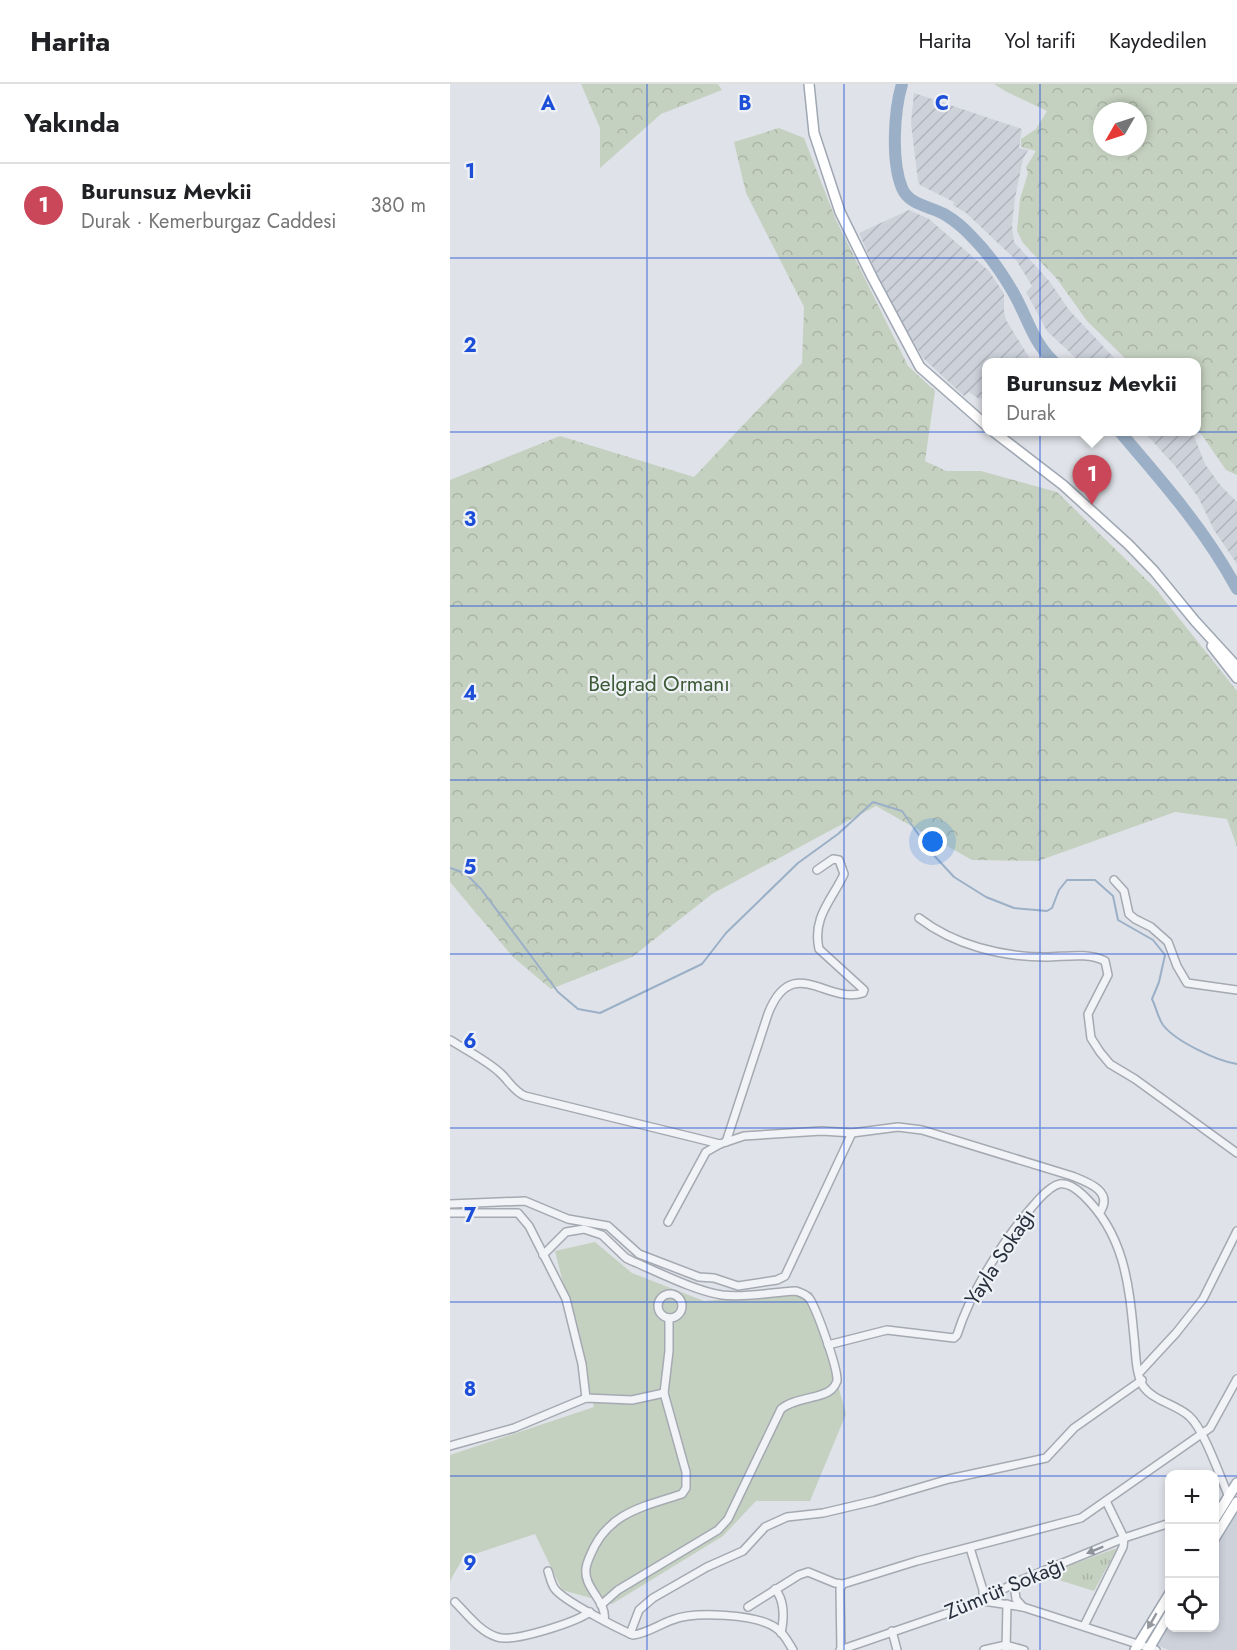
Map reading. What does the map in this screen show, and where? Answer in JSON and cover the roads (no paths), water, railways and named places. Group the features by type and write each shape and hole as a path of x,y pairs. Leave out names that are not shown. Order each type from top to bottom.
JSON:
{"main road":[{"path":"809,84 814,134 840,212 872,277 920,367 982,422"},
{"path":"999,436 1063,485 1102,519 1154,571 1237,668"},
{"path":"1195,621 1237,678"},
{"path":"1219,1530 1237,1483"},
{"path":"1137,1647 1165,1601"},
{"path":"1151,1649 1165,1622"}],"street":[{"path":"723,1143 768,1014 778,994 799,983 851,995 863,993 864,990 819,949 817,941 822,914 828,899 834,893 844,874 839,860 824,864 817,870"},
{"path":"1114,880 1124,891 1129,914 1151,927 1168,942 1177,966 1187,983 1237,990"},
{"path":"919,918 936,931 988,950 1044,957 1094,955 1105,961 1108,975 1088,1014 1091,1038 1100,1052 1110,1064 1135,1079 1237,1153"},
{"path":"450,1040 492,1066 516,1091 525,1096 723,1143"},
{"path":"668,1221 706,1152 723,1143 744,1136 822,1131 852,1133 898,1127 922,1130 1072,1176 1099,1189 1104,1204 1100,1212"},
{"path":"450,1204 525,1201 568,1219 608,1226 639,1254 699,1277 714,1278 738,1286 765,1283 785,1276 852,1133"},
{"name":"Yayla Sokağı","path":"828,1346 887,1330 954,1338 968,1304 1020,1219 1051,1186 1062,1183 1077,1189 1100,1212 1115,1238 1130,1294 1137,1365 1141,1377"},
{"path":"450,1213 518,1214 529,1226 566,1299 582,1364 586,1398"},
{"path":"543,1255 566,1232 584,1229 602,1235 626,1258 672,1279 722,1295 796,1291 804,1293 811,1300 837,1379 836,1385 828,1392 795,1401 781,1409 723,1526 618,1590 601,1605"},
{"path":"630,1634 639,1610 653,1598 707,1567 743,1551 765,1527 788,1517 823,1513 864,1504 949,1479 1046,1458 1074,1428 1141,1377 1203,1299 1237,1231"},
{"path":"669,1318 659,1312 658,1304 668,1294 672,1279"},
{"path":"668,1294 679,1299 681,1306 679,1313 669,1318"},
{"path":"604,1620 604,1612 585,1575 586,1565 600,1536 613,1522 631,1510 682,1494 686,1488 686,1472 664,1393 669,1351 669,1318"},
{"path":"1141,1377 1143,1386 1151,1393 1190,1417 1200,1434 1229,1506"},
{"path":"748,1607 798,1575 808,1572 843,1584 897,1567 1081,1518 1210,1428 1237,1379"},
{"path":"450,1446 514,1428 586,1398 632,1400 664,1393"},
{"path":"1084,1626 1123,1547 1124,1538 1106,1501"},
{"name":"Zümrüt Sokağı","path":"840,1650 856,1647 892,1631 983,1601 1014,1583 1124,1538 1167,1524"},
{"path":"970,1548 983,1590 983,1601 1023,1607 1084,1626 1137,1647 1151,1649"},
{"path":"548,1571 557,1591 630,1634 640,1634 692,1614 715,1614 758,1620 775,1627 793,1650"},
{"path":"1014,1583 1016,1599 1023,1607"},
{"path":"840,1650 840,1589 843,1584"},
{"path":"775,1590 781,1599 784,1620 781,1633"},
{"path":"454,1602 478,1626 497,1638 518,1638 579,1618 590,1612"},
{"path":"1006,1647 1007,1604"},
{"path":"892,1631 897,1650"},
{"path":"984,1650 1006,1647 1024,1650"}],"waterway":[{"path":"902,84 897,108 895,150 896,164 905,194 914,202 944,214 966,230 984,250 1013,292 1040,346 1050,358"},
{"path":"1123,436 1212,547 1237,589"},
{"path":"450,868 465,873 481,889 558,992 578,1009 600,1013 702,964 726,933 798,863 838,834 873,802 902,811 930,851 954,877 986,897 1014,908 1047,911 1052,908 1059,890 1067,880 1095,880 1113,896 1118,920 1153,940 1165,955 1159,982 1152,999 1163,1025 1197,1049 1237,1064"}],"place":[{"name":"Burunsuz Mevkii","path":"1092,505"}],"park label":[{"name":"Belgrad Ormanı","path":"659,684"}]}
